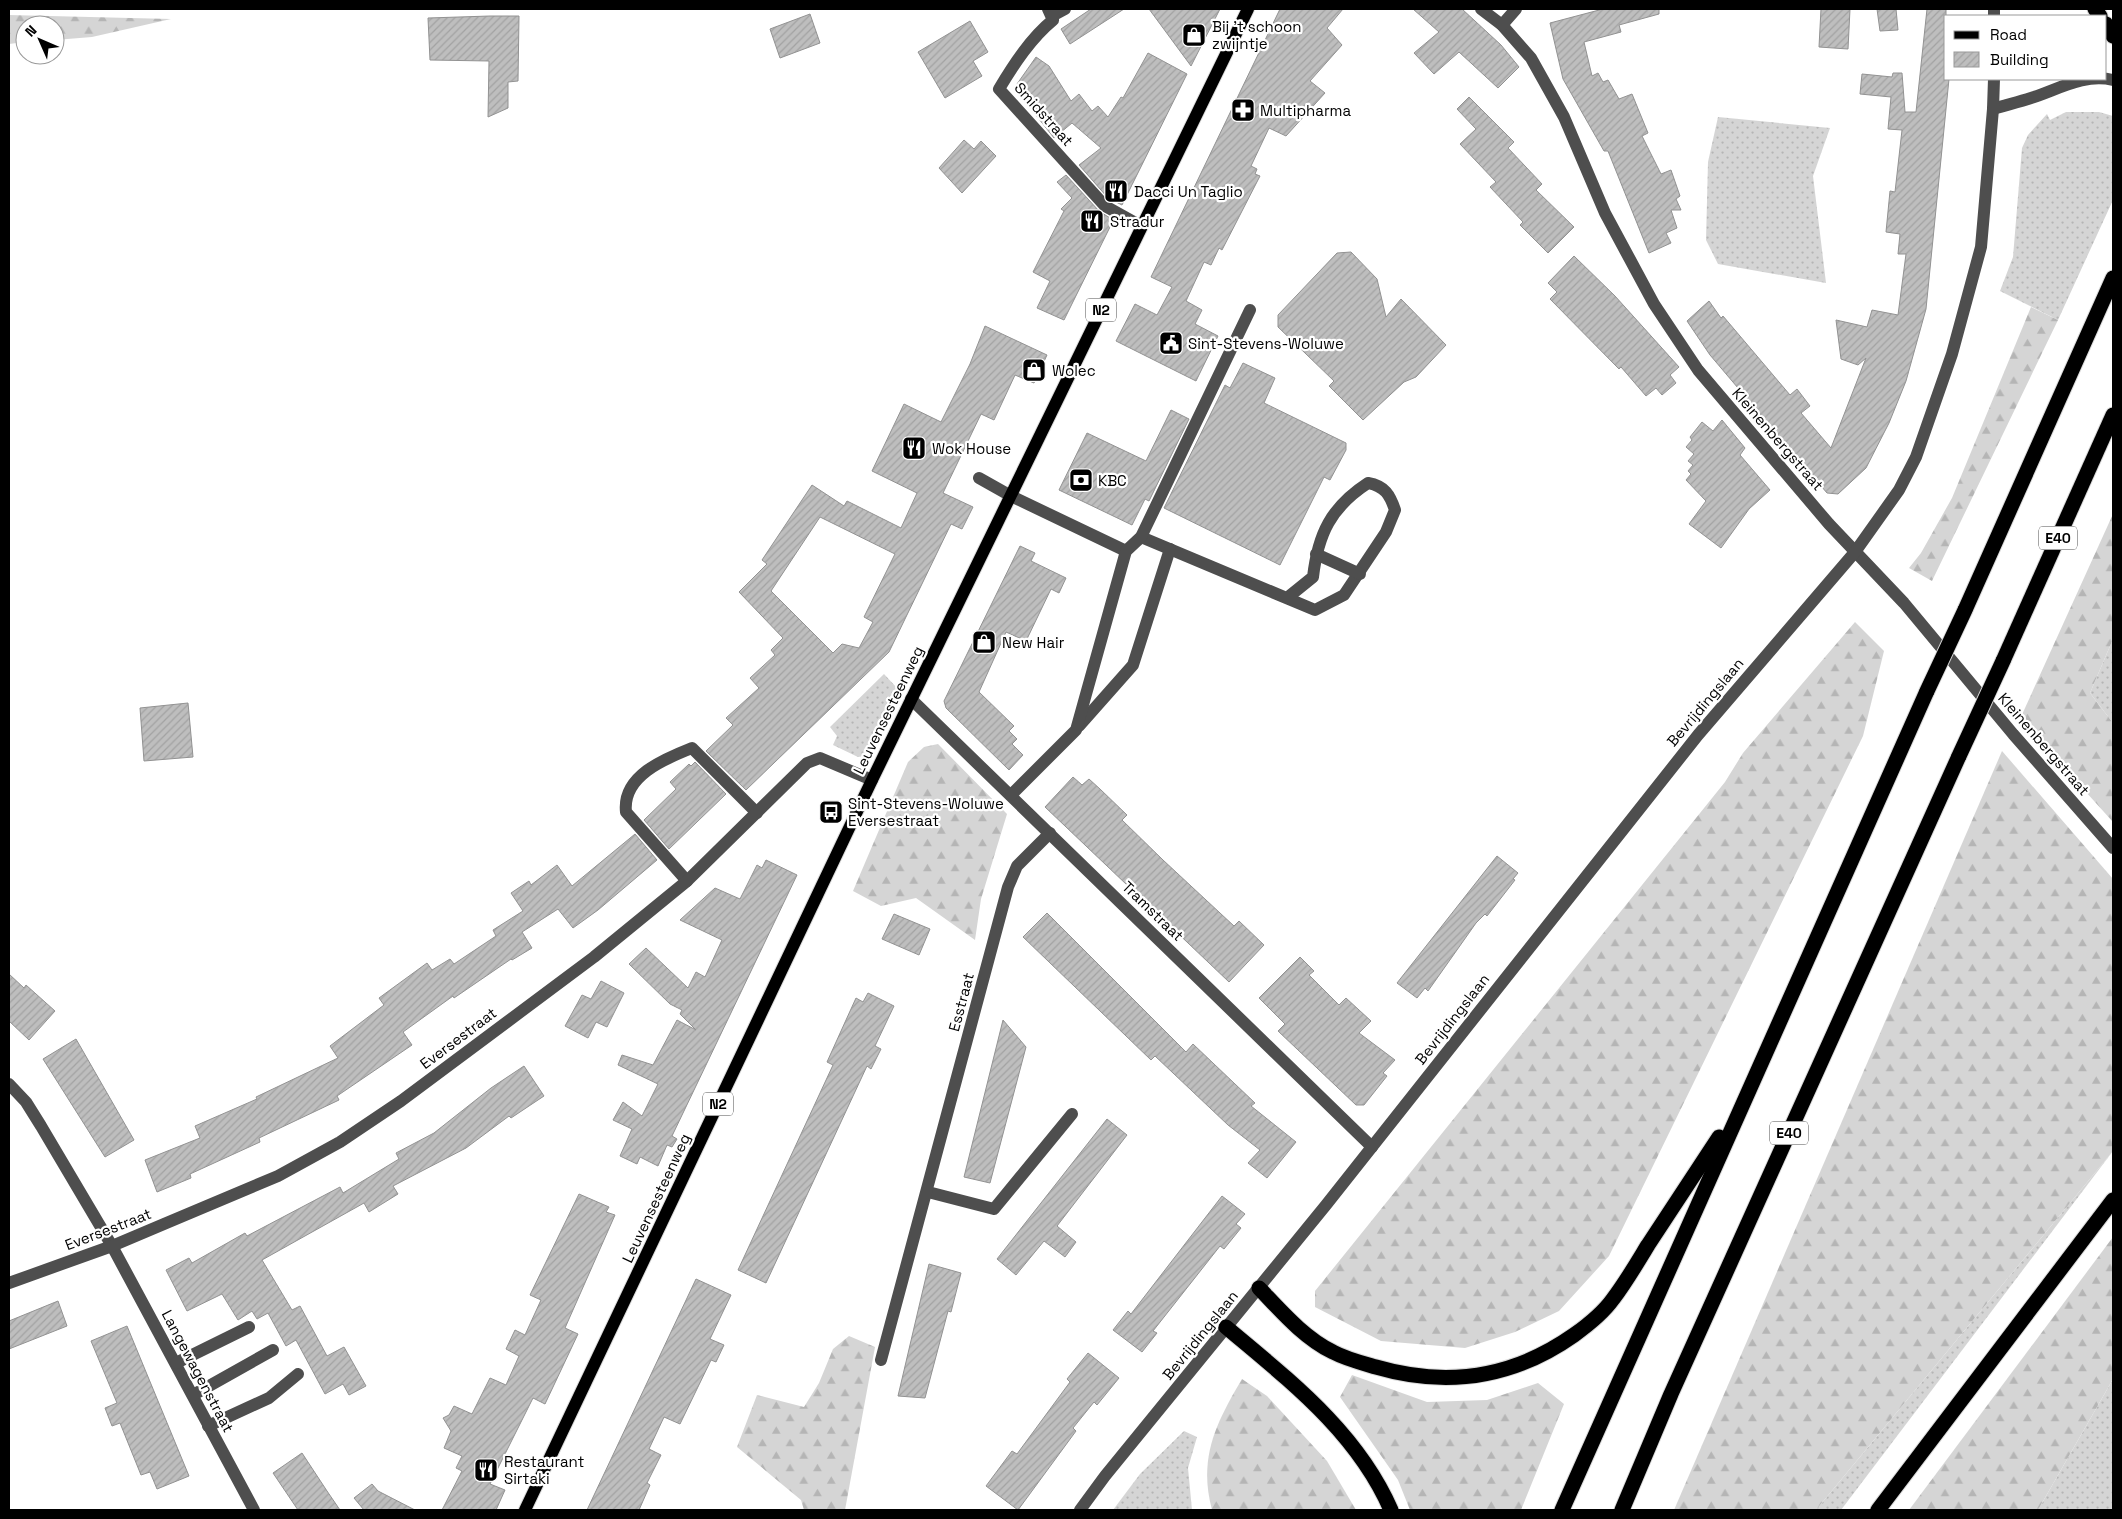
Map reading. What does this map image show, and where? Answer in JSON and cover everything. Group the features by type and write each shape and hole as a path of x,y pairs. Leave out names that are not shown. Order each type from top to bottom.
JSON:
{"highway":[{"path":"1562,1510 1744,1098 2113,278"},
{"name":"E40","path":"1622,1510 1675,1385 2113,415"},
{"path":"1259,1288 1307,1336 1333,1352 1404,1375 1440,1378 1477,1376 1537,1358 1588,1324 1613,1300 1744,1098"},
{"path":"1878,1510 2113,1200"},
{"path":"1226,1327 1302,1391 1331,1419 1357,1452 1382,1491 1391,1510"}],"main road":[{"name":"Leuvensesteenweg","path":"525,1510 872,780 1248,9"}],"street":[{"path":"1050,12 1065,9"},
{"name":"Kleinenbergstraat","path":"1481,9 1502,25 1531,58 1564,117 1605,213 1654,304 1676,339 1709,384 1855,552 1904,603 2013,734 2113,848"},
{"path":"1502,25 1516,9"},
{"name":"Smidstraat","path":"1050,12 1053,20 1031,42 999,89 1105,206 1141,226"},
{"name":"Bevrijdingslaan","path":"1080,1510 1105,1476 1372,1147 1698,735 1855,552 1898,490 1916,457 1952,354 1981,247 1994,80"},
{"path":"1993,109 2032,98 2066,83 2088,80"},
{"path":"1076,730 1126,551 1141,537 1250,310"},
{"path":"979,478 1011,496 1126,551"},
{"path":"1141,537 1315,610 1344,595 1360,574 1386,532 1395,510 1384,488 1368,483 1350,494 1333,514 1322,534 1316,554 1313,577 1287,598"},
{"path":"1011,795 1076,730 1133,665 1170,549"},
{"path":"1316,554 1360,574"},
{"name":"Tramstraat","path":"912,699 1372,1147"},
{"path":"687,881 626,812 625,801 639,778 659,761 692,748 757,813"},
{"name":"Eversestraat","path":"9,1283 112,1246 278,1176 340,1142 401,1101 594,957 687,881 807,762 820,758 872,780"},
{"name":"Esstraat","path":"881,1360 928,1192 1008,887 1017,866 1050,833"},
{"name":"Langewagenstraat","path":"9,1084 26,1102 112,1246 254,1510"},
{"path":"928,1192 994,1209 1072,1114"},
{"path":"176,1363 249,1326"},
{"path":"193,1395 273,1350"},
{"path":"208,1426 269,1398 298,1374"}],"green space":[{"path":"9,15 15,15 15,43 9,44"},
{"path":"65,16 171,19 92,37 65,39"},
{"path":"2066,112 2099,112 2113,116 2113,200 2058,320 2000,291 2013,257 2022,148 2028,135 2047,114 2050,120"},
{"path":"1718,117 1830,128 1813,176 1826,283 1718,264 1706,240 1708,162"},
{"path":"2031,307 2058,320 1932,581 1909,568 1921,553 1952,498"},
{"path":"2113,514 2113,639 2090,693 2113,723 2113,822 2020,719"},
{"path":"1855,622 1884,651 1863,736 1609,1256 1559,1311 1515,1332 1465,1348 1381,1341 1315,1307 1315,1291 1725,782 1743,753"},
{"path":"2113,639 2113,723 2090,693"},
{"path":"884,674 897,688 864,756 858,757 833,745 837,736 830,727"},
{"path":"938,744 1007,814 981,899 975,940 916,898 881,906 853,891 908,762 924,747"},
{"path":"2002,751 2113,879 2113,1151 1816,1510 1674,1510"},
{"path":"2113,1151 1841,1510 1816,1510"},
{"path":"2113,1237 2113,1379 2038,1510 1909,1510"},
{"path":"849,1336 875,1347 845,1510 804,1510 801,1500 737,1447 757,1395 804,1407 819,1383 833,1349"},
{"path":"1352,1375 1427,1402 1487,1400 1538,1383 1564,1404 1521,1510 1410,1510 1398,1480 1340,1397"},
{"path":"1242,1379 1267,1396 1327,1461 1356,1510 1212,1510 1208,1491 1208,1457 1217,1426"},
{"path":"2113,1379 2113,1510 2038,1510"},
{"path":"1184,1431 1197,1437 1188,1468 1192,1510 1113,1510 1140,1474"}],"building":[{"path":"1091,9 1124,9 1070,44 1061,29"},
{"path":"1149,9 1220,9 1191,66"},
{"path":"1280,9 1343,9 1327,28 1342,45 1310,81 1325,93 1286,136 1269,128 1251,166 1257,169 1255,174 1260,176 1222,250 1219,248 1211,265 1204,262 1186,301 1202,310 1195,324 1218,336 1196,381 1116,341 1135,304 1157,315 1172,287 1151,277"},
{"path":"1413,9 1462,9 1501,45 1519,67 1498,88 1459,52 1434,74 1414,53 1439,32"},
{"path":"1603,9 1659,9 1659,14 1619,25 1621,32 1584,42 1592,76 1598,73 1603,82 1608,80 1619,99 1632,94 1648,133 1642,136 1661,174 1671,170 1680,196 1676,199 1681,210 1671,210 1677,228 1666,233 1671,243 1649,253 1608,151 1604,151 1563,79 1550,23"},
{"path":"1821,9 1850,9 1848,49 1819,47"},
{"path":"1877,9 1896,9 1898,30 1880,31"},
{"path":"1927,9 1946,9 1946,15 1944,15 1944,80 1949,80 1926,309 1906,381 1889,423 1866,468 1838,494 1827,493 1710,355 1687,321 1709,301 1721,318 1723,316 1790,395 1797,389 1810,406 1801,413 1831,448 1866,358 1858,365 1841,359 1836,320 1867,327 1872,310 1898,315 1906,254 1898,254 1900,234 1886,232 1890,191 1895,192 1902,130 1888,129 1891,97 1860,94 1862,74 1892,77 1893,73 1902,73 1905,112 1916,112"},
{"path":"810,14 820,43 780,58 770,29"},
{"path":"519,16 518,81 508,82 508,108 488,117 489,61 430,60 428,18"},
{"path":"970,21 988,52 973,61 982,76 945,98 918,52"},
{"path":"1148,53 1187,74 1122,205 1108,198 1079,165 1101,148 1072,123 1054,138 1017,91 1017,84 1036,57 1049,66 1071,101 1079,94 1092,111 1098,106 1108,117 1121,97 1123,98"},
{"path":"1469,97 1514,142 1508,148 1542,184 1536,190 1574,227 1548,253 1520,225 1523,222 1490,187 1496,182 1460,144 1476,129 1457,109"},
{"path":"964,140 974,149 981,141 996,156 962,193 939,168"},
{"path":"1066,175 1099,211 1110,218 1111,225 1064,320 1037,308 1050,281 1033,272 1064,211 1061,209 1072,198 1057,182"},
{"path":"1351,252 1377,279 1386,317 1401,299 1446,345 1416,377 1404,382 1363,420 1329,386 1334,381 1278,327 1278,315 1337,253"},
{"path":"1574,256 1615,296 1679,367 1670,375 1676,383 1662,395 1656,388 1646,396 1621,367 1619,369 1550,299 1557,292 1548,283"},
{"path":"985,326 1047,355 1034,383 1015,375 994,420 981,414 943,493 973,507 962,529 951,524 889,652 746,790 706,751 733,725 726,718 759,688 750,678 775,655 771,650 783,638 739,592 767,564 762,560 812,485 844,506 847,501 901,528 917,493 872,471 904,404 941,422 970,364","holes":["820,517 895,554 864,617 873,622 859,648 842,644 833,653 771,591"]},
{"path":"1243,363 1275,378 1264,403 1346,443 1346,450 1330,480 1324,477 1280,565 1164,508 1225,385 1230,388"},
{"path":"1171,410 1189,419 1149,501 1145,499 1132,525 1059,490 1087,433 1146,461"},
{"path":"1722,420 1745,448 1740,455 1770,490 1749,509 1721,548 1689,524 1706,501 1686,480 1691,474 1688,471 1693,465 1688,461 1694,454 1686,447 1692,440 1690,437 1702,422 1713,431"},
{"path":"1020,546 1035,553 1031,561 1066,578 1059,593 1051,589 1026,641 1006,632 979,692 1014,726 1009,731 1017,739 1012,744 1023,755 1009,770 946,708 944,701"},
{"path":"188,703 193,757 144,761 140,708"},
{"path":"695,762 726,794 669,849 644,820 676,789 670,782 689,764 691,766"},
{"path":"1073,777 1082,785 1089,779 1127,815 1122,820 1163,860 1234,926 1239,921 1264,945 1229,982 1045,807"},
{"path":"635,834 657,860 598,910 573,928 558,909 522,932 532,948 511,959 454,998 453,996 403,1032 412,1045 337,1096 339,1100 259,1138 260,1142 190,1174 191,1178 157,1192 145,1160 200,1138 195,1126 257,1099 256,1097 338,1058 330,1046 384,1005 379,998 427,963 432,970 450,959 454,964 496,936 493,930 523,911 511,893 529,881 531,885 557,865 572,886"},
{"path":"1497,856 1518,873 1513,879 1515,880 1487,916 1485,914 1476,923 1428,991 1425,988 1417,998 1397,983"},
{"path":"766,860 797,875 672,1136 677,1139 672,1147 667,1145 658,1166 640,1157 637,1164 620,1156 632,1129 613,1120 623,1102 642,1116 658,1084 618,1065 622,1055 653,1065 677,1020 696,1030 680,1014 682,1010 670,1004 629,964 646,948 688,988 696,972 705,977 722,940 680,920 715,888 740,899 757,865 762,868"},
{"path":"1047,913 1186,1052 1193,1044 1255,1103 1251,1106 1296,1142 1267,1178 1248,1163 1260,1150 1228,1125 1155,1056 1151,1060 1023,937"},
{"path":"894,914 930,929 919,955 882,939"},
{"path":"1300,957 1314,971 1309,975 1339,1005 1346,998 1371,1021 1359,1033 1395,1060 1383,1073 1387,1076 1364,1105 1356,1105 1278,1031 1285,1024 1259,998"},
{"path":"9,974 24,988 26,985 55,1011 29,1040 9,1021"},
{"path":"601,981 624,993 607,1027 596,1022 588,1038 565,1026 582,995 591,999"},
{"path":"868,993 894,1006 875,1046 881,1049 871,1069 867,1066 766,1283 738,1270 833,1065 827,1062 856,998 863,1002"},
{"path":"1003,1020 1026,1047 990,1183 964,1177"},
{"path":"76,1039 134,1140 105,1157 43,1059"},
{"path":"524,1066 544,1096 511,1118 509,1116 466,1148 393,1186 398,1194 369,1212 364,1203 262,1260 292,1310 300,1306 327,1356 344,1347 366,1386 349,1395 343,1384 325,1394 296,1340 286,1346 268,1313 257,1319 252,1311 238,1320 222,1294 187,1311 166,1270 189,1258 192,1263 245,1233 247,1236 340,1187 343,1193 399,1159 396,1153 434,1133 491,1088"},
{"path":"1107,1119 1127,1135 1057,1226 1076,1242 1065,1257 1044,1241 1016,1275 997,1259"},
{"path":"579,1194 609,1207 606,1212 615,1215 565,1328 578,1334 545,1404 533,1398 490,1484 505,1490 496,1510 442,1510 462,1471 456,1468 462,1456 444,1448 451,1431 443,1418 449,1415 454,1406 472,1414 490,1378 506,1385 519,1356 506,1349 515,1330 525,1335 541,1300 530,1295"},
{"path":"1222,1196 1245,1214 1236,1224 1241,1228 1224,1249 1220,1246 1153,1331 1157,1333 1142,1352 1113,1330 1128,1311 1131,1314"},
{"path":"929,1264 961,1273 951,1312 948,1311 925,1398 898,1396"},
{"path":"696,1279 731,1295 710,1339 724,1345 716,1362 711,1360 680,1424 664,1417 649,1449 661,1455 647,1483 650,1485 639,1510 587,1510"},
{"path":"58,1301 67,1326 9,1349 9,1321"},
{"path":"127,1326 189,1476 157,1489 150,1472 141,1475 120,1423 112,1426 105,1408 117,1403 91,1341"},
{"path":"1088,1353 1119,1378 1097,1405 1094,1402 1073,1428 1076,1431 1018,1510 986,1486 1012,1451 1017,1454 1070,1382 1067,1379"},
{"path":"302,1453 340,1510 298,1510 273,1473"},
{"path":"372,1484 378,1491 415,1510 364,1510 354,1498"}],"place":[{"name":"Bij 't schoon zwijntje","path":"1194,35"},
{"name":"Multipharma","path":"1243,110"},
{"name":"Dacci Un Taglio","path":"1116,191"},
{"name":"Stradur","path":"1092,221"},
{"name":"Sint-Stevens-Woluwe","path":"1171,343"},
{"name":"Wolec","path":"1034,370"},
{"name":"Wok House","path":"914,448"},
{"name":"KBC","path":"1081,480"},
{"name":"New Hair","path":"984,642"},
{"name":"Sint-Stevens-Woluwe Eversestraat","path":"831,812"},
{"name":"Restaurant Sirtaki","path":"486,1470"}]}
